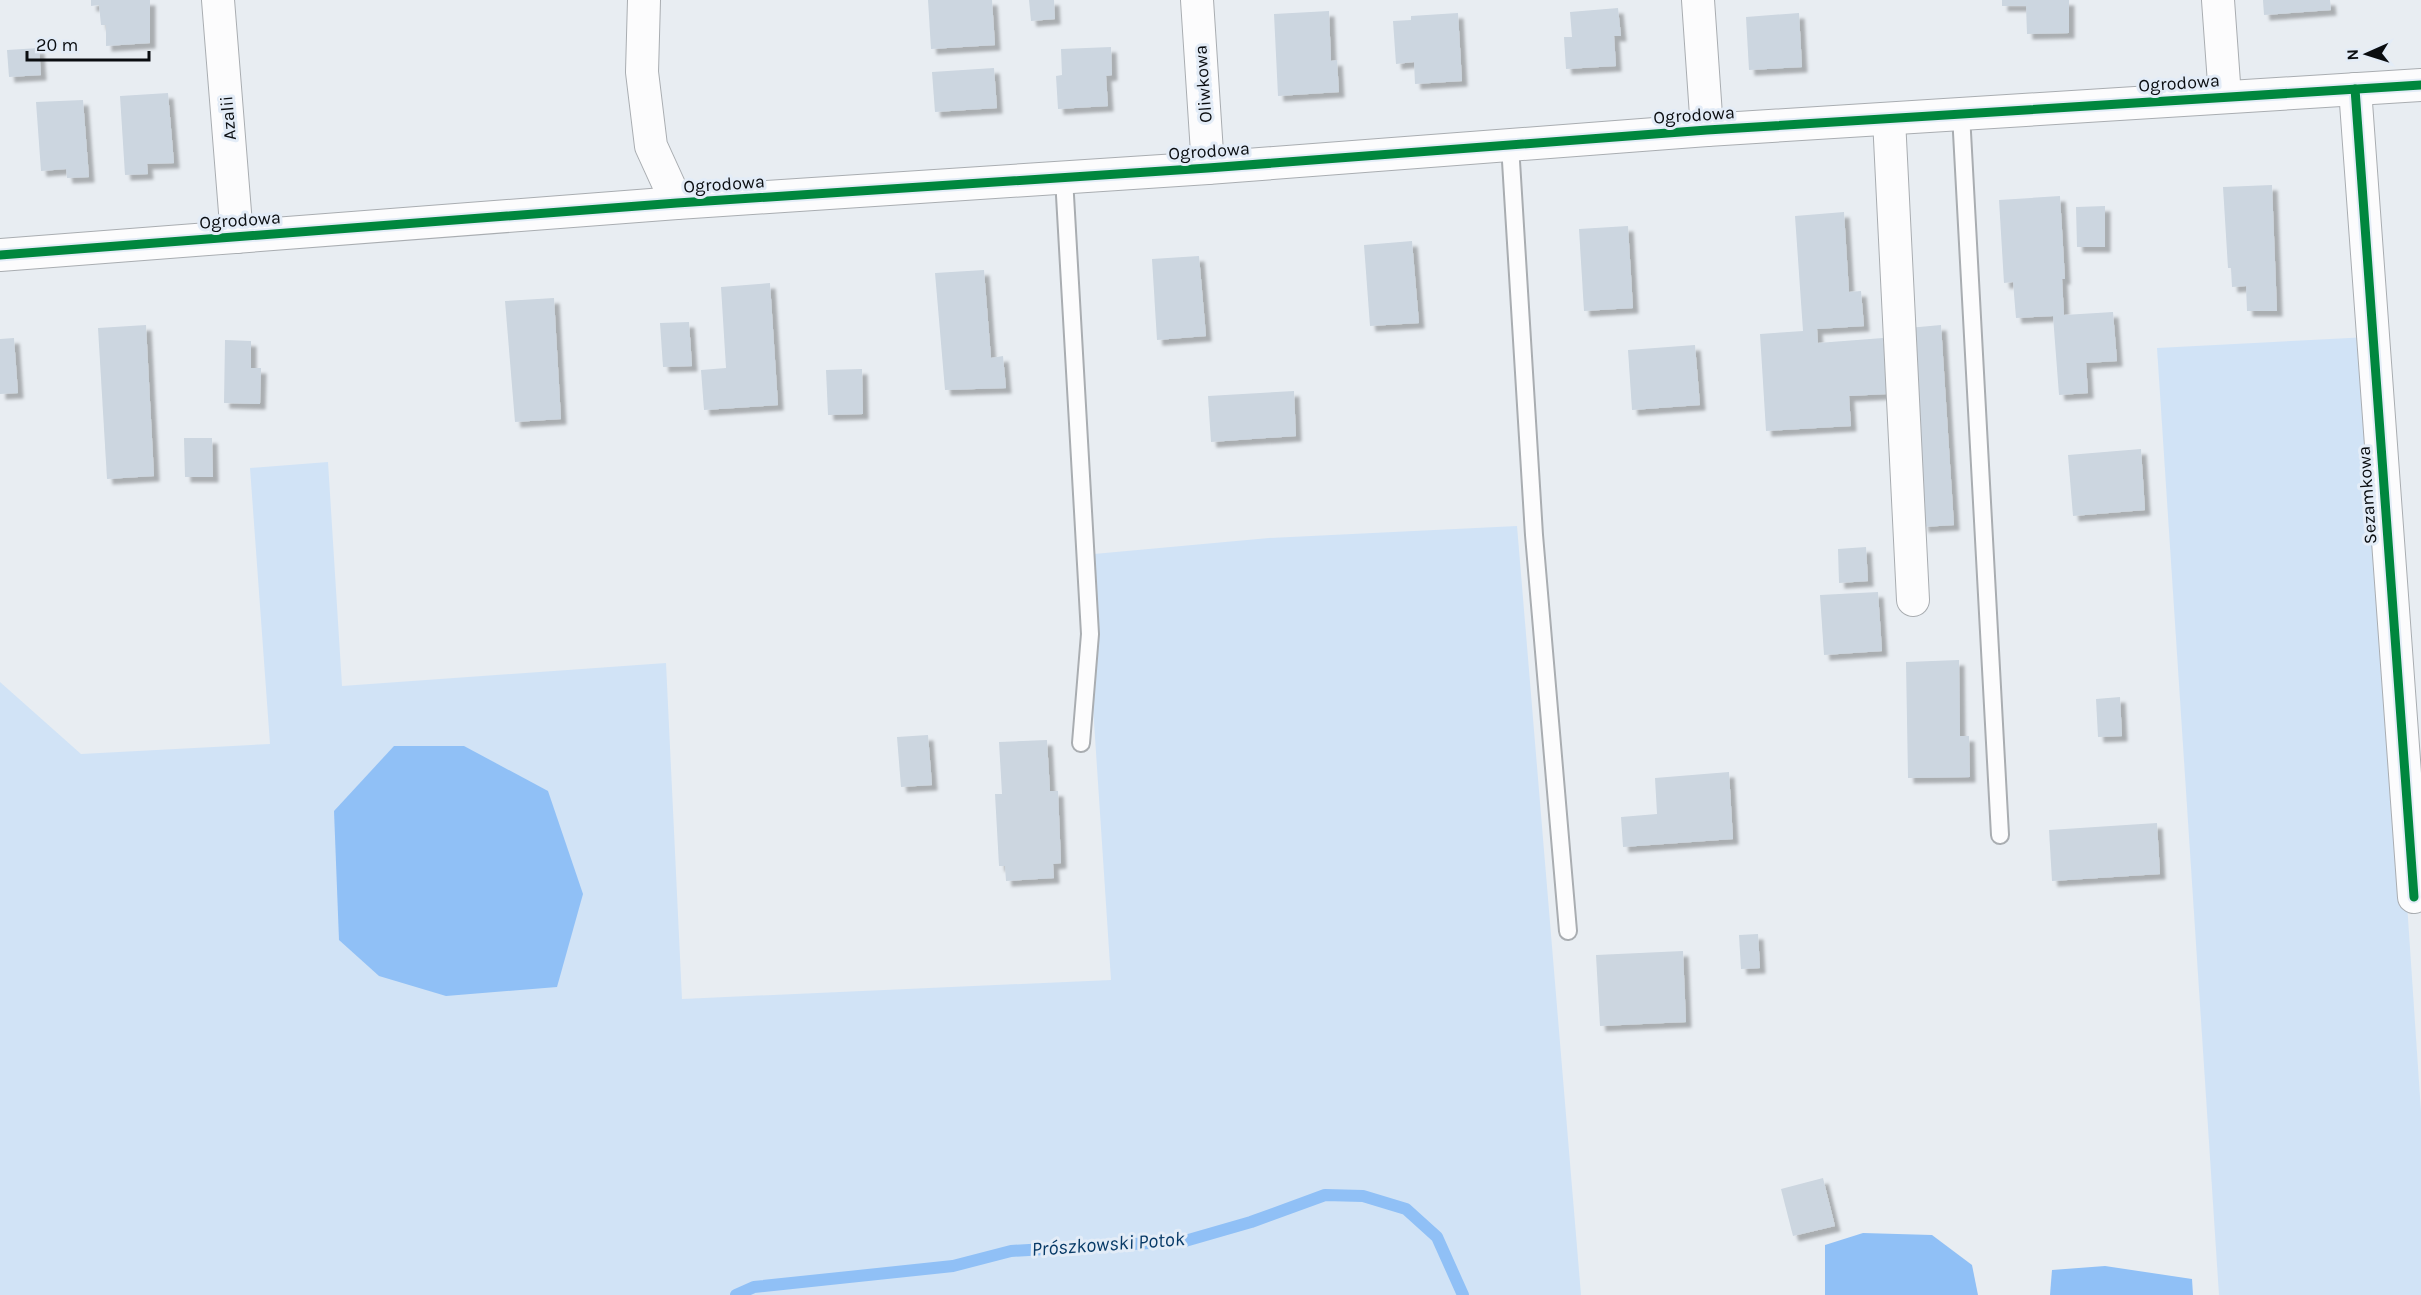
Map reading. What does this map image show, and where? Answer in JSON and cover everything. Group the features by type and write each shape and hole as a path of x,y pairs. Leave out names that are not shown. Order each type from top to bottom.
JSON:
{"street":[{"name":"Azalii","path":"218,0 237,237"},
{"name":"Ogrodowa","path":"644,0 642,72 651,146 677,203"},
{"name":"Oliwkowa","path":"1197,0 1208,168"},
{"path":"1698,0 1707,130"},
{"path":"2218,0 2224,97"},
{"name":"Ogrodowa","path":"0,255 677,203 1208,168 1707,130 2421,85"},
{"name":"Sezamkowa","path":"2355,89 2414,897"},
{"path":"1888,118 1913,600"}],"lane":[{"path":"1961,114 2000,835"},
{"path":"1510,145 1534,535 1568,931"},
{"path":"1064,178 1090,634 1081,743"}],"shaded area":[{"path":"2369,337 2421,1112 2421,1295 2219,1295 2157,348"},
{"path":"328,462 342,686 666,663 682,999 1111,980 1083,555 1269,538 1517,526 1581,1295 0,1295 0,682 81,754 270,744 250,468"}],"water":[{"path":"394,746 464,746 548,791 583,894 557,987 446,996 379,976 339,940 334,811"},
{"path":"1863,1233 1932,1235 1972,1265 1978,1295 1825,1295 1825,1245"},
{"path":"2105,1266 2192,1279 2193,1295 2050,1295 2052,1270"}],"building":[{"path":"91,0 150,0 150,43 106,46 106,25 101,25 99,5 91,6"},
{"path":"928,0 992,0 995,45 931,49"},
{"path":"1029,0 1054,0 1055,19 1031,21"},
{"path":"2002,0 2069,0 2069,33 2027,34 2026,6 2002,6"},
{"path":"2263,0 2330,0 2331,10 2264,15"},
{"path":"1618,8 1621,36 1614,36 1616,66 1566,69 1564,37 1572,37 1570,12"},
{"path":"1329,11 1331,61 1337,60 1339,92 1278,96 1274,14"},
{"path":"1458,13 1462,81 1415,84 1414,62 1396,64 1393,21 1411,20 1411,16"},
{"path":"1799,13 1802,67 1749,70 1746,17"},
{"path":"1111,47 1112,75 1106,76 1108,106 1058,109 1056,76 1062,75 1061,49"},
{"path":"39,48 41,75 9,77 7,50"},
{"path":"994,68 997,108 935,112 932,72"},
{"path":"168,93 174,163 147,164 148,174 125,175 120,96"},
{"path":"83,100 89,177 67,178 66,169 41,171 36,102"},
{"path":"2272,185 2277,311 2247,311 2246,286 2232,287 2231,268 2228,268 2223,187"},
{"path":"2060,196 2065,279 2062,279 2064,315 2113,312 2117,361 2086,363 2088,393 2059,395 2053,316 2016,318 2013,282 2004,283 1999,200"},
{"path":"2105,206 2105,247 2077,247 2076,207"},
{"path":"1844,212 1849,292 1861,291 1864,326 1817,329 1818,343 1883,338 1887,394 1849,396 1851,426 1766,431 1760,334 1803,331 1795,216"},
{"path":"1628,226 1633,308 1584,311 1579,229"},
{"path":"1412,241 1419,323 1370,326 1364,245"},
{"path":"1199,256 1206,336 1157,340 1152,259"},
{"path":"984,270 991,358 1003,356 1006,388 945,390 935,273"},
{"path":"770,283 778,405 704,410 701,370 726,368 721,287"},
{"path":"554,298 561,419 515,422 505,301"},
{"path":"689,322 692,366 663,367 660,323"},
{"path":"146,325 154,476 107,479 98,328"},
{"path":"1941,325 1954,525 1923,527 1908,328"},
{"path":"14,338 18,393 0,394 0,339"},
{"path":"225,340 251,341 251,368 261,368 260,404 224,403"},
{"path":"1695,345 1700,405 1632,410 1628,350"},
{"path":"862,369 863,414 828,415 826,370"},
{"path":"1294,391 1296,436 1211,442 1208,396"},
{"path":"184,438 212,438 213,477 185,477"},
{"path":"2141,449 2145,510 2073,516 2068,455"},
{"path":"1866,547 1868,581 1839,583 1838,549"},
{"path":"1878,592 1882,651 1824,655 1820,595"},
{"path":"1959,660 1960,736 1969,736 1970,777 1908,778 1906,662"},
{"path":"2120,697 2122,736 2098,737 2096,699"},
{"path":"928,735 932,785 901,787 897,737"},
{"path":"1047,740 1050,791 1058,791 1061,863 1053,864 1054,878 1006,881 1005,866 999,866 995,794 1002,794 999,742"},
{"path":"1729,772 1733,839 1623,847 1621,817 1657,814 1655,778"},
{"path":"2157,823 2160,874 2052,881 2049,830"},
{"path":"1758,934 1760,968 1741,969 1739,935"},
{"path":"1683,951 1686,1022 1600,1026 1596,955"},
{"path":"1823,1178 1835,1226 1793,1236 1781,1189"}],"waterway":[{"name":"Prószkowski Potok","path":"736,1295 754,1287 953,1266 1011,1251 1185,1241 1251,1222 1325,1195 1363,1196 1406,1209 1437,1237 1463,1295"}],"cycle path":[{"path":"0,255 677,203 1208,168 1707,130 2421,85"},
{"path":"2355,89 2414,897"}]}
